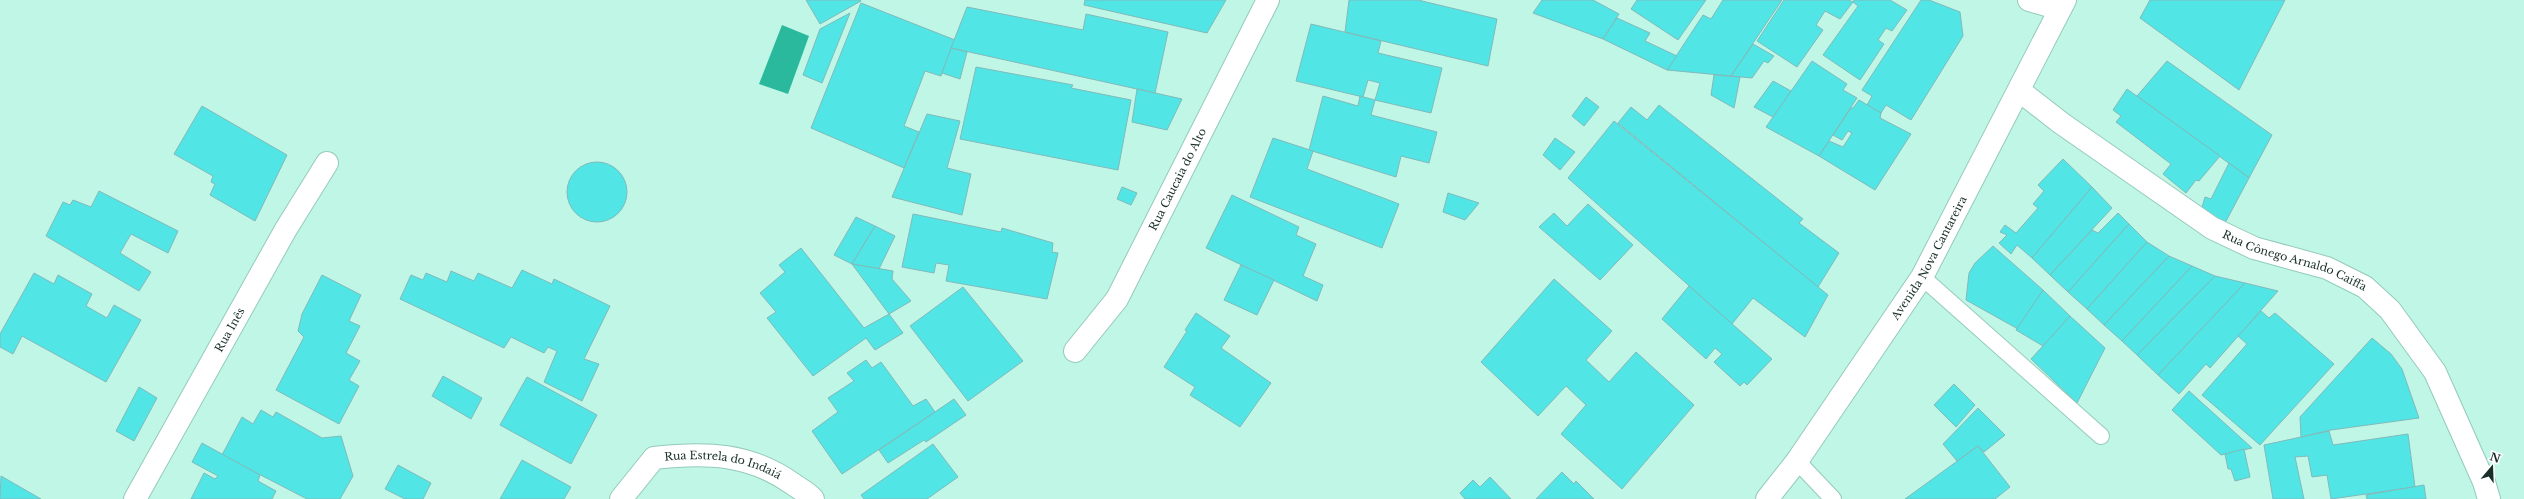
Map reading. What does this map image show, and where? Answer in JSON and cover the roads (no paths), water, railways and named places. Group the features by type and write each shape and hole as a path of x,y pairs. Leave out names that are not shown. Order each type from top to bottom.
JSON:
{"street":[{"name":"Rua Caucaia do Alto","path":"1075,351 1117,299 1268,0"},
{"path":"2029,0 2062,5"},
{"name":"Avenida Nova Cantareira","path":"1767,499 1797,461 1922,277 1981,160 2020,91 2062,5"},
{"name":"Rua Cônego Arnaldo Caiffa","path":"2020,91 2062,123 2212,228 2254,248 2327,268 2365,287 2390,310 2435,372 2484,482 2489,499"},
{"name":"Rua Inês","path":"135,499 286,229 327,163"},
{"name":"Rua Estrela do Indaiá","path":"621,499 654,458 685,454 716,455 748,460 780,475 813,499"}],"lane":[{"path":"1922,277 2101,436"},
{"path":"1797,461 1833,499"}]}
